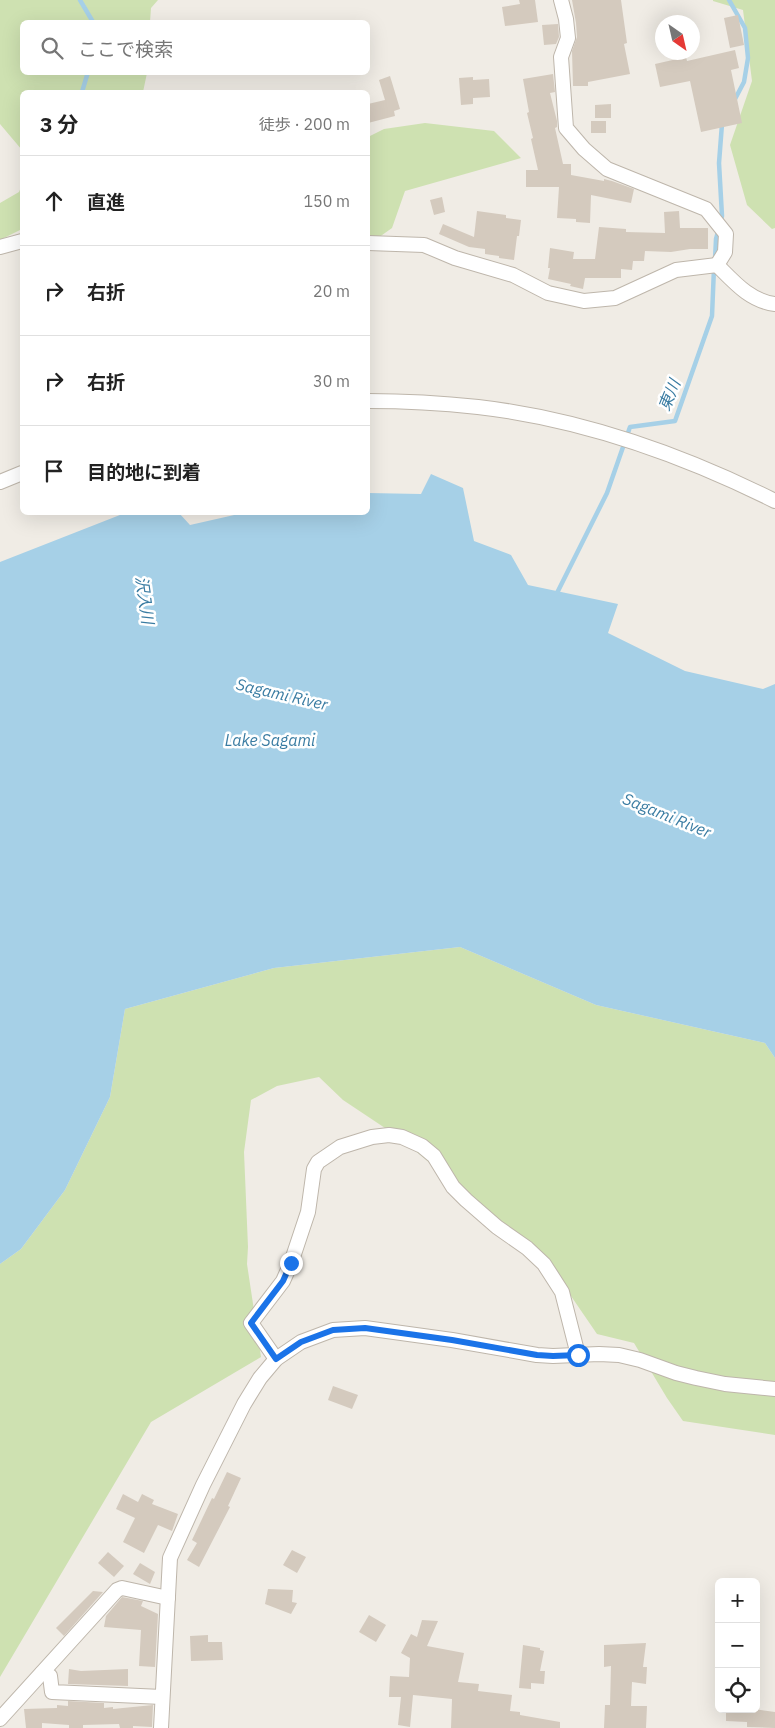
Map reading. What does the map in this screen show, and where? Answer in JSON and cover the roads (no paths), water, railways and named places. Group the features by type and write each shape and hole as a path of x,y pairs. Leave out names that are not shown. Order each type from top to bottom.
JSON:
{"street":[{"path":"561,0 568,38 561,58 566,128 584,150 607,169 706,209 726,234 725,252 717,265"},
{"path":"0,247 20,242"},
{"path":"370,243 424,245 455,258 513,275 548,293 584,300 615,298 676,270 717,265"},
{"path":"717,265 746,293 765,303 775,304"},
{"path":"370,401 407,401 479,407 548,419 656,450 775,501"},
{"path":"0,482 20,474"},
{"path":"276,1359 251,1323 283,1281 291,1263 308,1212 314,1169 318,1162 340,1147 372,1137 389,1135 402,1137 422,1146 434,1156 453,1187 466,1200 527,1248 544,1264 562,1292 578,1355"},
{"path":"162,1728 170,1558 202,1485 244,1404 260,1378 276,1359 301,1342 333,1330 365,1328 452,1340 537,1355 619,1355 696,1378 725,1384 775,1389"},
{"path":"0,1719 117,1590 122,1588 168,1598"},
{"path":"42,1673 50,1676 52,1692 162,1698"}],"water":[{"name":"Lake Sagami","path":"431,474 463,488 474,541 511,555 528,585 618,604 608,633 685,671 763,689 775,684 775,1058 765,1043 596,1005 460,947 274,968 125,1009 110,1097 65,1190 21,1249 0,1264 0,562 120,515 181,515 190,525 234,515 370,515 370,493 421,494"}],"waterway":[{"name":"沢入川","path":"80,0 92,20"},
{"name":"東川","path":"729,0 745,28 748,58 744,82 735,99"},
{"name":"沢入川","path":"83,90 87,75"},
{"name":"東川","path":"715,260 716,239 722,216 719,163 722,124"},
{"name":"東川","path":"556,595 607,493 630,427 675,421 712,316 714,268"}],"water label":[{"name":"Sagami River","path":"282,694"},
{"name":"Sagami River","path":"667,815"}]}
